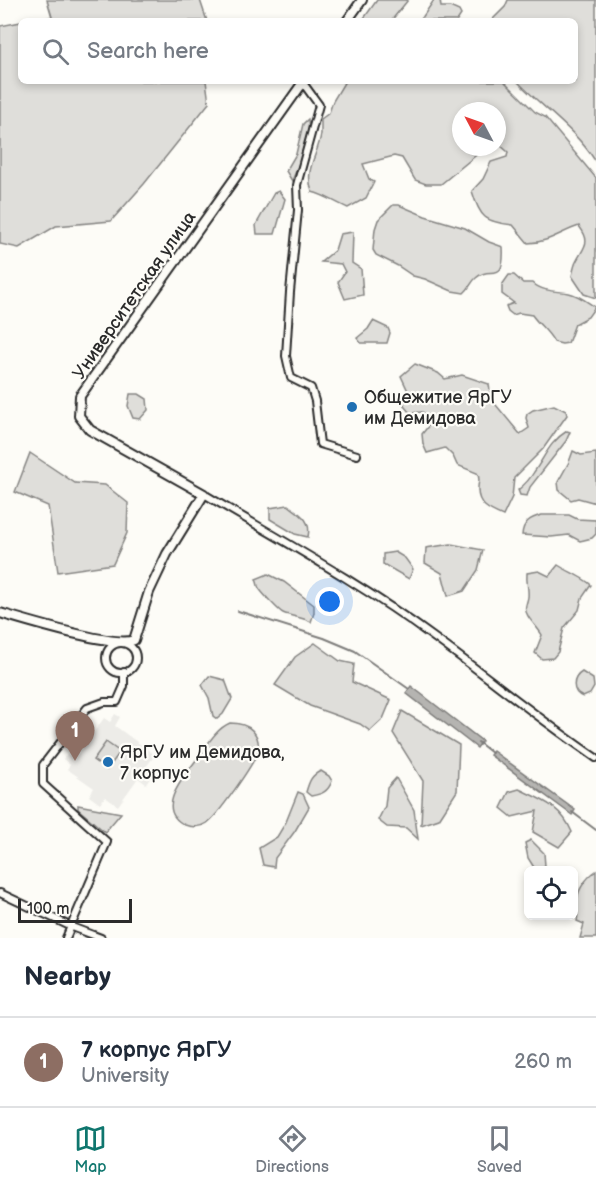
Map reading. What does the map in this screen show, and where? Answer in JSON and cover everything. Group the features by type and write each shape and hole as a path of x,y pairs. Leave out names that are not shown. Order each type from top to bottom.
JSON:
{"street":[{"path":"349,18 362,0"},
{"name":"Университетская улица","path":"204,494 90,430 80,416 80,396 303,84"},
{"path":"305,84 319,105 297,185 298,210 286,356 291,378 310,388 315,401 320,444 357,455"},
{"path":"134,640 116,644 109,649 106,659 110,668 124,672 132,668 135,663 134,640 149,592 167,554 204,494 305,553 430,635 596,759"},
{"path":"0,613 121,643 133,649"},
{"path":"66,938 107,842 43,784 44,765 87,708 104,702 117,702 124,686 124,672"},
{"path":"0,893 101,938"}],"shaded area":[{"path":"47,0 200,0 206,18 46,18 52,17"},
{"path":"377,0 408,0 393,18 364,18"},
{"path":"434,0 440,0 441,7 450,7 459,11 461,15 459,18 422,18"},
{"path":"508,0 596,0 596,162 569,129 520,84 578,84 578,18 494,18 505,7"},
{"path":"18,23 18,84 206,84 209,103 111,221 56,226 19,248 0,244 0,26"},
{"path":"343,84 507,84 535,112 545,117 596,178 596,298 584,294 572,276 586,241 579,226 548,239 528,243 513,225 490,220 481,213 478,207 472,191 483,179 491,162 507,157 506,102 452,102 452,156 475,156 441,184 426,184 415,180 402,158 394,156 363,164 369,179 374,182 366,198 348,208 312,192 310,184 311,169 321,134 321,119 329,113"},
{"path":"308,119 306,142 292,181 286,171 296,154 303,124"},
{"path":"279,191 285,199 275,234 257,234 256,225 274,193"},
{"path":"393,205 399,205 425,216 465,228 503,247 502,267 496,272 481,274 464,293 452,291 413,276 376,255 373,250 378,220"},
{"path":"353,232 352,263 361,269 363,295 345,299 338,282 345,272 341,264 321,262 335,250 340,234"},
{"path":"509,275 514,275 523,283 533,283 545,290 573,294 595,307 588,317 575,324 568,343 554,342 532,315 519,313 513,315 508,311 506,306 514,303 502,294 502,285"},
{"path":"373,321 388,328 390,333 387,343 361,343 357,338 368,329"},
{"path":"415,364 438,373 445,379 462,375 489,384 491,399 520,434 529,428 526,418 527,414 533,410 554,405 566,411 567,415 543,449 514,478 512,497 503,516 482,503 478,494 477,473 457,465 453,456 445,448 427,453 422,434 430,424 431,417 422,412 410,413 404,406 405,395 408,391 401,376"},
{"path":"130,394 139,394 147,399 148,410 140,419 133,418 128,406"},
{"path":"567,431 570,432 566,441 530,487 527,496 520,495 518,490 531,477 552,445"},
{"path":"573,451 581,455 596,453 596,503 578,498 571,500 559,490 558,482"},
{"path":"30,453 75,483 105,485 128,503 127,533 113,564 58,572 48,506 15,492"},
{"path":"288,505 307,522 308,537 295,534 270,519 270,508"},
{"path":"542,515 569,515 577,519 596,520 596,534 592,538 580,541 569,535 551,537 522,535 528,521"},
{"path":"451,544 483,550 478,570 464,591 448,596 442,573 425,563 426,548"},
{"path":"395,552 405,558 413,569 409,579 383,564 383,554"},
{"path":"558,565 591,585 582,598 579,610 564,628 558,652 553,658 542,659 535,653 542,635 526,611 527,573 539,571 549,576"},
{"path":"268,574 284,582 314,605 311,622 283,613 266,597 256,579"},
{"path":"315,643 340,661 354,664 352,682 391,700 383,719 370,731 360,724 310,706 275,685 295,657"},
{"path":"582,672 593,679 594,687 590,694 583,697 576,692 574,685 576,678"},
{"path":"209,676 225,680 232,699 217,719 213,716 209,698 202,685"},
{"path":"411,686 482,741 477,748 406,693"},
{"path":"402,711 459,745 457,791 439,819 421,825 423,781 393,733"},
{"name":"ЯрГУ им Демидова, 7 корпус","path":"115,714 120,717 115,726 155,755 146,767 154,773 146,784 138,778 118,806 105,797 100,804 89,796 94,788 67,769 70,765 63,759 67,754 75,759 104,718 110,722"},
{"path":"230,723 237,723 252,730 258,739 258,752 212,819 199,826 185,825 176,818 172,810 175,791 213,737"},
{"path":"106,742 120,752 107,770 93,760"},
{"path":"493,751 575,810 572,815 490,755"},
{"path":"321,771 332,781 324,792 311,796 306,792 308,785"},
{"path":"396,778 414,810 418,839 406,828 387,827 378,820 385,806 387,788"},
{"path":"519,789 550,805 568,823 572,832 559,847 533,832 537,811 512,817 501,808 509,792"},
{"path":"298,792 303,794 309,807 275,858 274,867 263,865 259,848 277,837 286,822"},
{"path":"78,805 121,813 105,832 78,809"},
{"path":"531,840 544,853 545,866 533,866 528,858 525,843"},
{"path":"596,871 596,938 580,938 584,924 577,921 578,896 589,877"}],"waterway":[{"path":"238,611 324,638 355,651 409,689"},
{"path":"478,742 492,753"},
{"path":"572,812 596,830"}],"place":[{"name":"Общежитие ЯрГУ им Демидова","path":"352,407"},
{"name":"7 корпус ЯрГУ","path":"75,761"},
{"name":"ЯрГУ им Демидова, 7 корпус","path":"108,762"}]}
